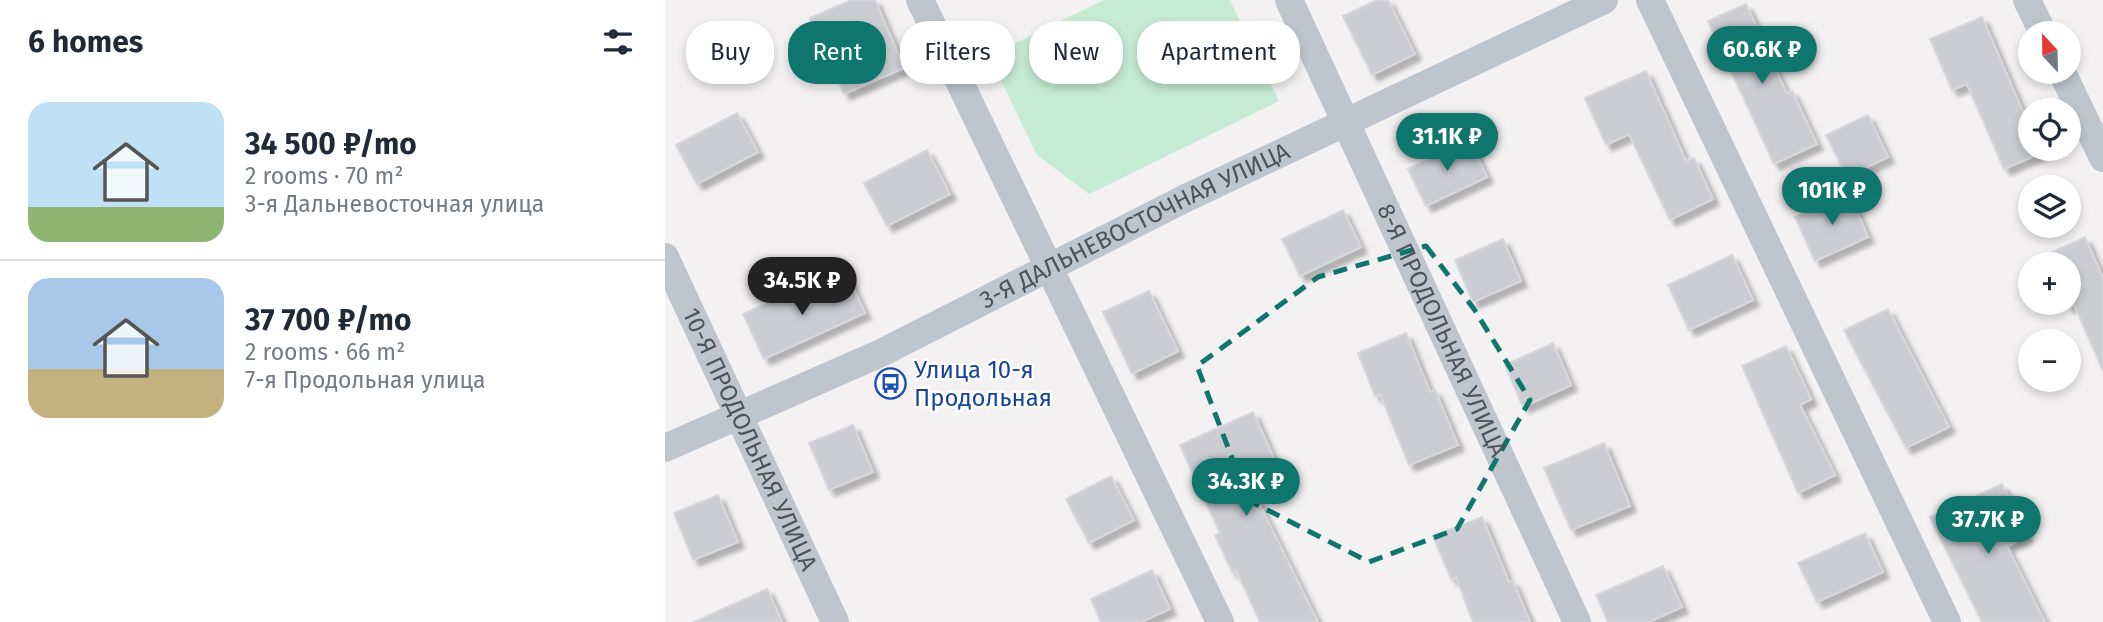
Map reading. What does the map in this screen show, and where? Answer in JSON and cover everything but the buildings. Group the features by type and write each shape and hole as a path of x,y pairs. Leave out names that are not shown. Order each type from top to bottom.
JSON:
{"street":[{"path":"920,0 1220,622"},
{"name":"8-Я ПРОДОЛЬНАЯ УЛИЦА","path":"1289,0 1577,622"},
{"name":"3-Я ДАЛЬНЕВОСТОЧНАЯ УЛИЦА","path":"665,448 738,413 881,353 1049,265 1604,0"},
{"path":"1650,0 1947,622"},
{"path":"2027,0 2037,21"},
{"path":"2068,84 2103,158"},
{"name":"10-Я ПРОДОЛЬНАЯ УЛИЦА","path":"665,257 835,622"}],"highlighted area":[{"path":"1426,246 1474,309 1530,400 1457,529 1369,562 1248,500 1197,366 1318,277"}],"green space":[{"path":"1104,0 1230,0 1240,21 1137,21 1137,84 1271,84 1279,101 1089,194 1037,155 1003,84 1015,84 1015,43 1029,37 1029,84 1123,84 1123,21 1061,21"}],"place":[{"name":"Улица 10-я Продольная","path":"891,384"}]}
